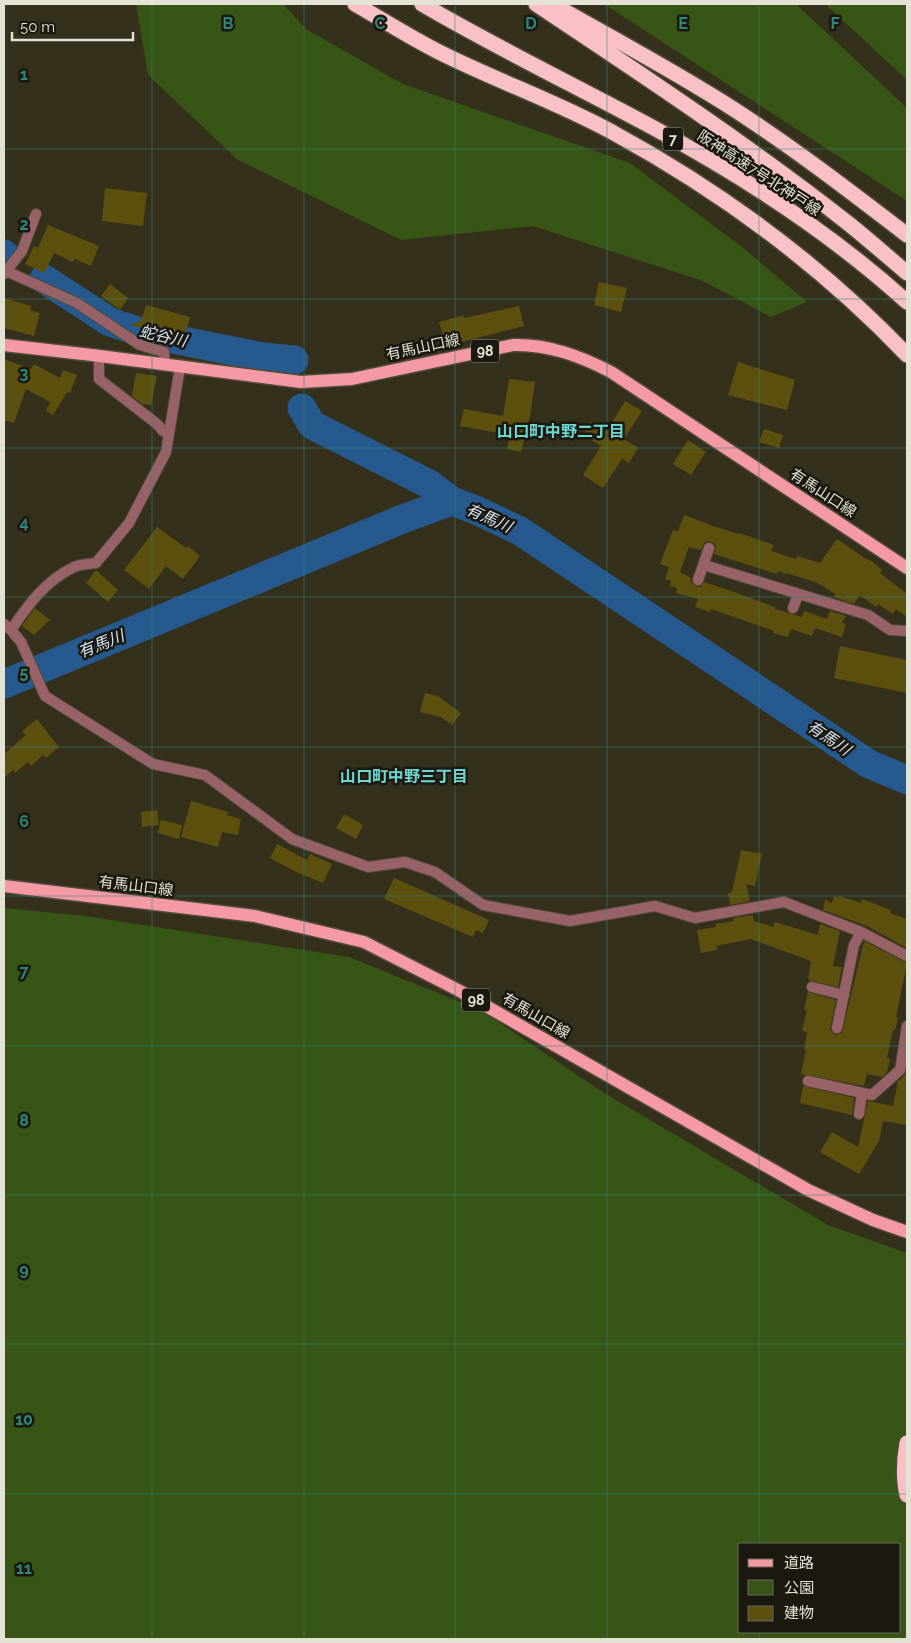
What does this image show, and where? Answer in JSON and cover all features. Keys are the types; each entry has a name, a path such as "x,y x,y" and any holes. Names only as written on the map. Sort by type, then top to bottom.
{"highway":[{"path":"355,4 438,52 611,132 705,187 741,211 807,261 876,322 907,354"},
{"name":"阪神高速7号北神戸線","path":"422,4 654,128 719,165 839,246 907,302"},
{"name":"阪神高速7号北神戸線","path":"536,4 700,115 779,172 849,224 907,273"},
{"path":"552,4 659,64 742,115 796,152 907,235"},
{"path":"907,1443 904,1484 907,1495"}],"main road":[{"name":"有馬山口線","path":"4,346 99,356 301,382 352,379 513,345 531,344 551,348 611,372 907,568"},
{"name":"有馬山口線","path":"4,886 254,916 364,942 458,990 808,1190 873,1220 907,1232"}],"street":[{"path":"36,214 22,251 12,266 5,272 77,303 140,345 164,352 165,365"},
{"path":"99,356 99,379 169,434"},
{"path":"180,367 166,452 129,523 96,563 75,566 48,583 8,627 22,642 44,696 153,764 205,775 292,839 368,867 405,862 434,872 483,905 570,921 655,906 695,918 784,902 861,932 907,956"},
{"path":"698,580 709,548"},
{"path":"704,565 868,616 890,630 907,631"},
{"path":"793,608 798,595"},
{"path":"837,1028 854,945 861,932"},
{"path":"812,987 844,995"},
{"path":"808,1080 872,1095 900,1070 907,1026"},
{"path":"859,1114 862,1093"}],"green space":[{"path":"136,4 283,4 306,29 403,84 630,163 746,250 807,302 771,317 703,281 533,226 401,240 238,160 148,75"},
{"path":"604,4 796,4 907,108 907,201"},
{"path":"825,4 907,4 907,80"},
{"path":"4,908 85,916 349,957 482,1011 601,1091 828,1225 907,1253 907,1639 4,1639"}],"building":[{"path":"105,188 147,193 143,226 102,221"},
{"path":"48,225 99,246 91,266 75,259 73,262 54,253 44,273 25,264 34,246 38,248"},
{"path":"599,282 627,288 621,312 594,305"},
{"path":"110,284 128,298 120,310 101,296"},
{"path":"4,298 31,306 30,310 40,313 34,336 4,328"},
{"path":"146,305 190,317 184,339 130,325 141,321"},
{"path":"519,306 524,326 446,346 439,322 464,315 464,318"},
{"path":"4,359 31,369 34,364 60,378 63,370 77,375 70,393 67,392 53,415 46,411 50,402 26,389 14,423 4,420"},
{"path":"738,362 795,380 787,410 728,395"},
{"path":"136,373 157,376 151,405 142,404 132,396"},
{"path":"509,379 535,382 530,416 521,452 507,449 510,435 460,426 464,409 503,416"},
{"path":"625,401 642,411 624,439 638,448 629,463 622,459 603,488 583,475 601,446 583,435 591,421 607,431"},
{"path":"764,429 783,435 779,448 759,442"},
{"path":"688,440 706,452 691,475 673,464"},
{"path":"684,515 709,525 774,545 771,551 796,559 797,556 820,563 837,539 869,559 882,570 880,573 907,594 907,617 896,609 893,614 878,604 876,607 860,595 854,604 834,597 835,594 818,583 778,571 777,574 714,554 716,546 708,541 704,543 701,550 689,547 680,572 691,578 691,582 695,586 700,587 704,582 775,607 775,609 802,617 804,611 827,619 830,611 846,616 842,623 846,624 842,637 815,628 812,636 791,629 788,637 711,609 710,612 695,607 698,599 676,593 677,588 670,586 671,581 665,579 669,567 660,564 673,530 678,531"},
{"path":"157,527 186,548 188,546 200,556 183,579 166,566 149,589 124,570"},
{"path":"96,570 118,590 108,602 86,583"},
{"path":"35,608 50,620 34,635 22,626"},
{"path":"840,646 907,660 907,693 834,678"},
{"path":"425,693 438,696 461,713 452,725 441,717 420,712"},
{"path":"37,719 59,747 46,758 43,755 31,766 28,762 15,773 13,770 4,778 4,754 26,735 22,731"},
{"path":"191,801 228,812 227,815 241,819 238,835 222,832 218,847 181,837"},
{"path":"157,810 159,825 142,827 141,812"},
{"path":"344,814 363,825 356,839 336,828"},
{"path":"161,820 182,825 179,839 158,833"},
{"path":"277,844 307,860 310,854 332,864 323,883 296,872 270,858"},
{"path":"741,850 762,854 755,886 746,884 750,901 730,905 728,893 732,892"},
{"path":"394,878 489,920 483,933 476,930 473,937 384,899"},
{"path":"834,896 861,903 862,899 891,910 890,913 907,919 907,948 867,926 823,910 825,900 832,903"},
{"path":"753,915 754,921 773,927 775,922 818,935 820,924 840,931 833,966 842,967 838,987 808,980 811,961 751,939 716,946 717,950 701,953 697,930 716,927 715,924 734,921 733,918"},
{"path":"864,941 907,963 896,1017 898,1018 895,1030 893,1030 887,1058 890,1059 887,1072 882,1077 867,1074 864,1086 801,1074 806,1050 804,1050 807,1032 802,1031 807,1010 804,1010 808,992 836,1000 830,1030 835,1035 842,1033"},
{"path":"907,1068 907,1125 883,1121 879,1141 859,1174 820,1152 832,1132 858,1147 868,1101 893,1106 898,1081 905,1075"},
{"path":"803,1086 854,1098 852,1115 800,1103"}],"waterway":[{"name":"蛇谷川","path":"44,279 110,322 143,333 263,357 294,360"},
{"name":"蛇谷川","path":"302,408 312,425 429,484 452,501"},
{"name":"有馬川","path":"4,684 400,520 452,501 520,531 869,764 907,780"}],"district":[{"name":"山口町中野二丁目","path":"561,431"},
{"name":"山口町中野三丁目","path":"404,776"}]}
